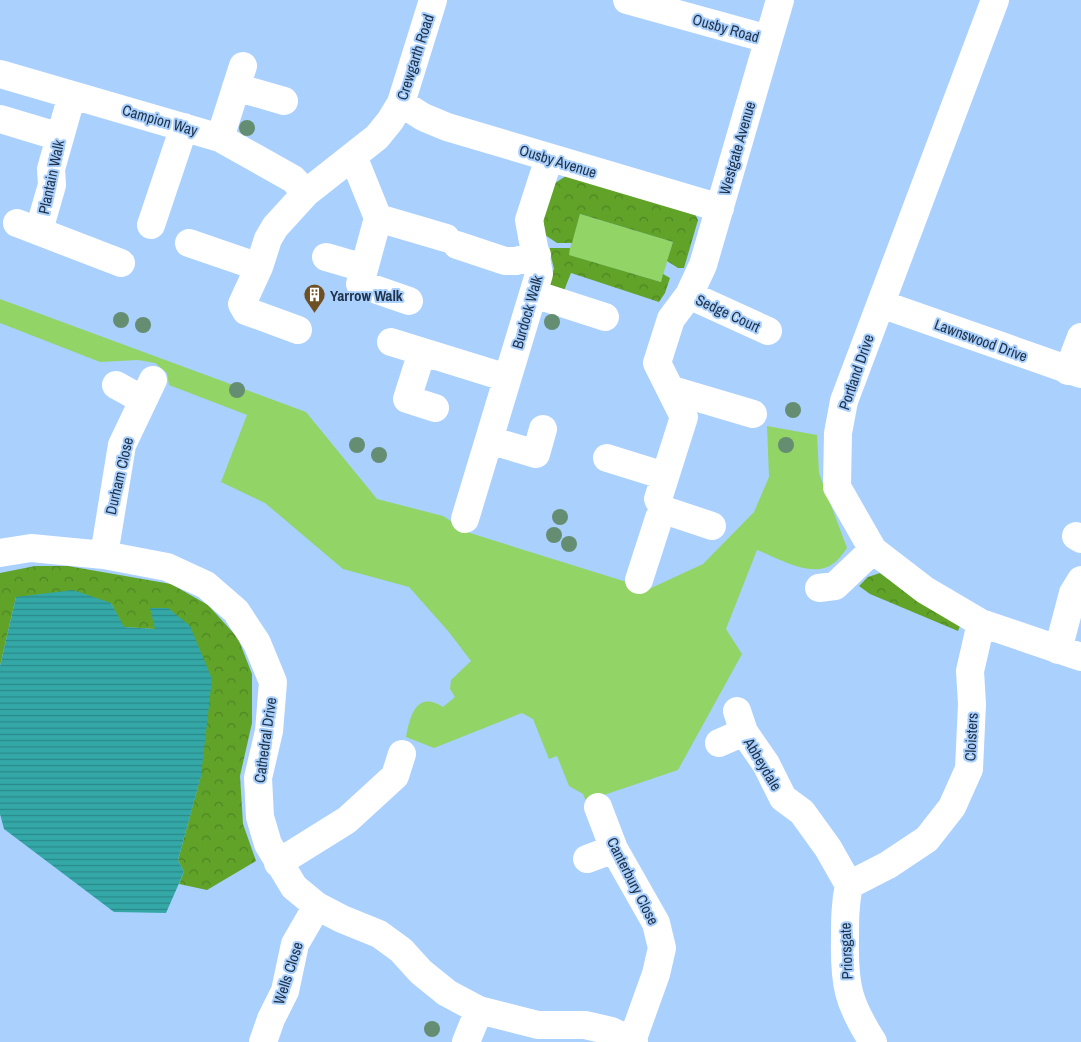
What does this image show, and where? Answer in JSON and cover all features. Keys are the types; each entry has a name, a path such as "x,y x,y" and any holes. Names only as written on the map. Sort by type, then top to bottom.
{"street":[{"name":"Ousby Road","path":"627,0 768,39"},
{"name":"Westgate Avenue","path":"664,510 658,499 684,416 672,390 656,363 671,318 689,295 703,264 780,0"},
{"name":"Portland Drive","path":"995,0 844,400 838,433 838,487 873,550 925,590 981,623 1069,653"},
{"name":"Crewgarth Road","path":"298,330 246,311 242,304 259,267 268,239 275,227 306,193 377,137 390,121 400,103 425,2"},
{"name":"Campion Way","path":"0,74 220,138 293,179 306,193"},
{"path":"220,138 240,76 284,101"},
{"name":"Plantain Walk","path":"72,95 50,169 52,185 28,227 121,262"},
{"name":"Ousby Avenue","path":"400,103 423,117 447,127 720,208"},
{"path":"0,119 60,137"},
{"path":"151,225 184,127"},
{"path":"351,158 363,180 378,218 362,276"},
{"name":"Burdock Walk","path":"465,519 540,274 529,220 549,158"},
{"path":"378,218 451,241 505,261 516,261 537,255"},
{"path":"189,243 259,267"},
{"path":"326,257 409,302"},
{"path":"534,294 605,317"},
{"name":"Sedge Court","path":"689,295 768,331"},
{"name":"Lawnswood Drive","path":"881,304 1074,373"},
{"path":"1074,373 1081,338"},
{"path":"391,342 507,378"},
{"path":"422,352 407,399 435,408"},
{"name":"Durham Close","path":"104,554 122,445 148,390 116,385"},
{"path":"672,390 753,414"},
{"path":"489,440 536,454 543,429"},
{"path":"607,458 665,476"},
{"path":"639,580 659,518 664,510 712,526"},
{"name":"Cathedral Drive","path":"0,552 31,548 104,554 167,567 206,585 236,611 258,643 273,682 269,731 258,778 260,818 268,844 294,887 318,906 342,919 379,934 401,950 421,972 447,993 479,1010 538,1025 585,1025 612,1031 633,1041"},
{"path":"829,590 873,550"},
{"path":"1069,653 1073,593 1081,580"},
{"name":"Cloisters","path":"849,885 888,865 927,839 952,808 969,769 972,712 970,671 981,623"},
{"name":"Abbeydale","path":"734,729 766,764 782,798 802,812 828,848 849,885"},
{"path":"278,863 347,820 395,776 402,754"},
{"name":"Canterbury Close","path":"598,807 614,849 656,923 662,948 656,974 633,1041"},
{"path":"587,859 614,849"},
{"name":"Priorsgate","path":"849,885 845,904 844,970 850,1000 873,1042"},
{"name":"Wells Close","path":"263,1042 271,1019 285,991 295,944 318,906"},
{"path":"466,1042 479,1010"}],"green space":[{"path":"566,176 694,212 698,220 684,268 678,268 667,261 673,242 580,214 572,243 557,243 545,235 543,217 555,183"},
{"path":"580,214 673,242 661,282 568,255"},
{"path":"549,248 570,248 569,255 661,282 663,274 670,278 665,293 659,302 571,273 563,293 550,286 550,277 554,269"},
{"path":"0,299 306,412 377,499 443,516 470,533 649,589 703,564 754,512 769,477 767,426 817,435 819,473 847,548 834,563 826,568 816,569 796,566 757,550 726,629 742,654 678,770 586,801 583,794 569,786 557,756 549,759 533,719 522,713 434,748 406,737 416,707 427,701 443,707 455,697 450,689 451,680 471,661 448,631 409,587 343,569 265,503 221,482 247,415 169,385 167,373 155,363 138,360 100,362 0,323"},
{"path":"35,566 68,566 171,584 208,605 238,638 252,674 252,723 240,776 243,824 256,861 207,890 179,884 184,872 178,860 201,775 155,629 123,627 111,603 16,597 0,666 0,573"},
{"path":"880,573 960,626 958,631 870,594 859,586 868,577"}],"shaded area":[{"path":"73,590 111,603 124,627 155,629 150,608 168,608 190,626 212,679 201,776 178,860 184,872 166,913 114,912 4,829 0,814 0,666 16,597"}],"place":[{"name":"Yarrow Walk","path":"314,314"}]}
